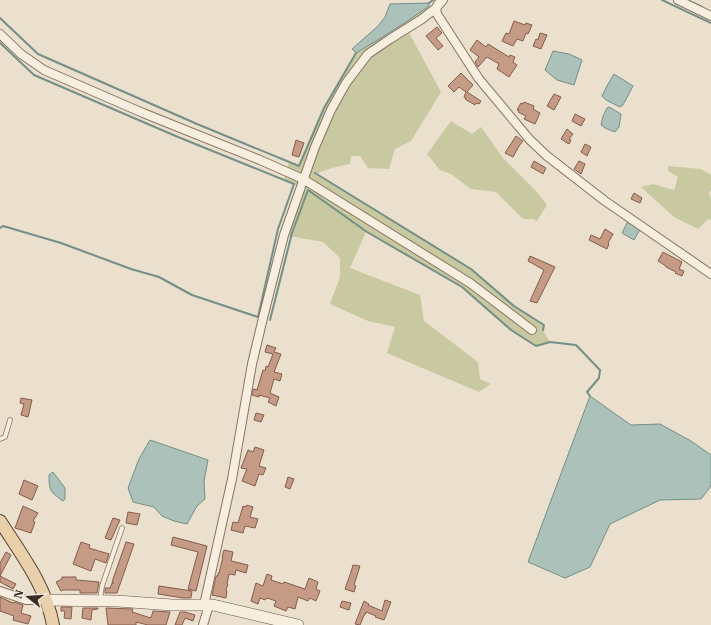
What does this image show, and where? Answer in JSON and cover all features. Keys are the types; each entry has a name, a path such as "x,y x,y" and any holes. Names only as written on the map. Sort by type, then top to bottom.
{"main road":[{"path":"0,521 37,579 50,611 53,625"}],"street":[{"path":"440,0 436,8 437,14 479,79 530,140 547,156 605,201 677,249 711,274"},
{"path":"203,625 232,479 252,364 284,235 315,147 331,110 346,84 368,54 422,19 436,8 443,0"},
{"path":"678,0 711,16"},
{"path":"0,34 21,54 44,70 143,113 303,179 470,283 532,330"},
{"path":"0,591 26,600 100,600 172,605 213,605 298,625"}],"lane":[{"path":"0,439 5,437 10,420"},
{"path":"100,600 102,586 122,528"}],"green space":[{"path":"429,6 436,8 407,29 441,92 411,141 395,149 389,169 368,168 360,156 351,156 350,164 315,174 471,269 514,306 544,325 543,330 550,342 536,346 511,330 462,287 366,232 350,268 420,295 424,321 478,362 480,379 491,384 479,392 387,353 395,327 368,321 330,304 340,277 340,258 323,242 284,235 300,187 284,180 289,162 299,166 324,108 356,53"},
{"path":"451,121 472,134 481,127 503,158 538,193 547,205 537,221 533,219 523,219 496,192 471,189 451,174 440,170 427,154"},
{"path":"668,166 701,169 711,175 711,190 709,193 711,198 711,220 708,219 698,229 674,217 641,187 653,184 674,190 678,177 668,171"}],"shaded area":[{"path":"429,3 429,6 356,53 352,49 378,26 385,17 390,4"},
{"path":"553,51 569,54 582,60 574,85 557,80 545,70"},
{"path":"614,74 633,86 623,105 620,107 606,100 602,96"},
{"path":"609,107 621,114 619,127 615,132 601,125 603,116"},
{"path":"628,221 641,228 634,240 622,233"},
{"path":"590,396 631,425 660,424 691,441 711,455 711,486 701,499 660,500 610,524 590,567 565,578 528,562"},
{"path":"150,440 208,460 204,481 205,499 197,506 187,524 162,516 154,507 133,502 128,488 139,459"},
{"path":"53,472 65,488 65,499 63,501 51,490 49,475"}],"building":[{"path":"514,21 525,25 526,23 532,25 528,34 526,33 523,41 517,39 513,46 502,41 506,33 509,34"},
{"path":"437,27 442,33 436,38 443,46 438,50 426,36"},
{"path":"540,33 547,35 541,49 533,46 536,39 538,40"},
{"path":"477,40 486,47 488,44 509,57 510,55 515,57 513,62 517,65 509,77 497,69 499,64 487,57 478,67 475,62 479,57 470,50"},
{"path":"461,73 473,85 467,92 481,101 479,104 476,103 475,105 465,99 466,98 464,97 466,92 459,87 454,92 448,86"},
{"path":"554,94 561,97 554,110 547,106"},
{"path":"524,102 534,106 533,109 540,113 535,124 524,119 526,116 517,110 521,103 523,104"},
{"path":"575,114 585,119 581,126 572,121"},
{"path":"567,129 573,134 569,139 571,140 569,144 561,139"},
{"path":"516,136 523,141 513,157 505,153"},
{"path":"296,140 304,143 299,157 292,155"},
{"path":"585,144 591,147 587,156 581,152"},
{"path":"534,161 546,168 543,174 531,167"},
{"path":"579,161 585,164 581,174 574,169"},
{"path":"634,193 642,198 640,203 631,199"},
{"path":"605,229 613,234 608,243 607,249 589,240 591,235 600,239"},
{"path":"663,252 682,262 679,269 684,271 682,276 658,261"},
{"path":"530,256 555,267 537,303 530,301 544,270 528,261"},
{"path":"267,345 276,348 274,352 281,354 274,372 282,374 280,381 274,379 270,393 279,397 276,406 268,402 270,398 252,395 253,389 257,390 263,370 265,371 266,366 268,367 273,354 265,352"},
{"path":"21,398 32,400 28,417 21,415 24,404 20,403"},
{"path":"256,413 264,415 261,422 254,420"},
{"path":"255,447 264,450 259,466 266,468 263,475 259,474 255,486 242,481 247,469 241,468 248,450 253,452"},
{"path":"288,477 294,479 290,489 285,487"},
{"path":"24,480 38,486 32,500 19,494"},
{"path":"247,505 253,507 250,517 258,519 255,528 245,526 243,533 231,530 233,522 238,523 243,506 246,507"},
{"path":"23,506 38,513 33,521 35,522 31,533 15,528"},
{"path":"128,512 140,514 137,525 126,523"},
{"path":"113,518 120,520 111,540 105,538"},
{"path":"173,537 207,546 196,591 188,589 198,552 171,545"},
{"path":"81,542 90,545 89,548 109,554 106,563 95,559 91,571 73,564"},
{"path":"126,542 134,544 117,593 105,593 105,588 110,588 112,583 114,583 112,582"},
{"path":"224,550 233,552 231,561 248,565 246,573 236,570 235,575 229,574 226,598 212,595"},
{"path":"6,552 11,555 0,576 0,563"},
{"path":"353,565 360,566 354,585 356,586 354,592 345,589"},
{"path":"267,574 272,576 271,580 283,584 284,582 305,589 309,578 318,582 316,589 320,591 316,601 310,598 308,601 298,597 295,609 288,607 286,611 274,606 276,601 267,598 265,600 260,598 258,604 251,601 256,583 263,586"},
{"path":"0,576 16,584 13,589 0,582"},
{"path":"62,577 76,577 76,580 99,582 97,593 80,593 80,590 61,591 56,582 62,579"},
{"path":"159,586 192,591 191,598 158,594"},
{"path":"0,597 13,603 23,605 21,613 31,616 28,624 13,620 14,616 0,611"},
{"path":"385,600 391,602 384,620 366,612 360,625 355,624 364,601 369,604 368,605 382,611"},
{"path":"342,601 351,603 349,610 340,607"},
{"path":"61,607 72,607 71,619 64,618 65,611 61,611"},
{"path":"83,608 98,609 92,610 91,620 82,618"},
{"path":"106,608 133,609 132,612 151,618 153,611 170,612 166,625 148,625 136,622 136,625 108,625"},
{"path":"180,612 195,615 193,621 185,618 182,625 175,625"}],"waterway":[{"path":"429,3 433,0"},
{"path":"662,0 711,23"},
{"path":"687,0 702,7"},
{"path":"0,18 38,54 197,124 299,166 324,108 356,53"},
{"path":"0,43 34,75 178,137 294,184 278,229 258,317 192,295 159,277 131,269 61,243 3,226 0,228"},
{"path":"315,173 471,269 514,306 544,325 543,330"},
{"path":"270,320 292,233 308,190 367,232 462,287 511,330 536,346 550,342 576,345 600,370 599,378 587,392 590,396"}]}
